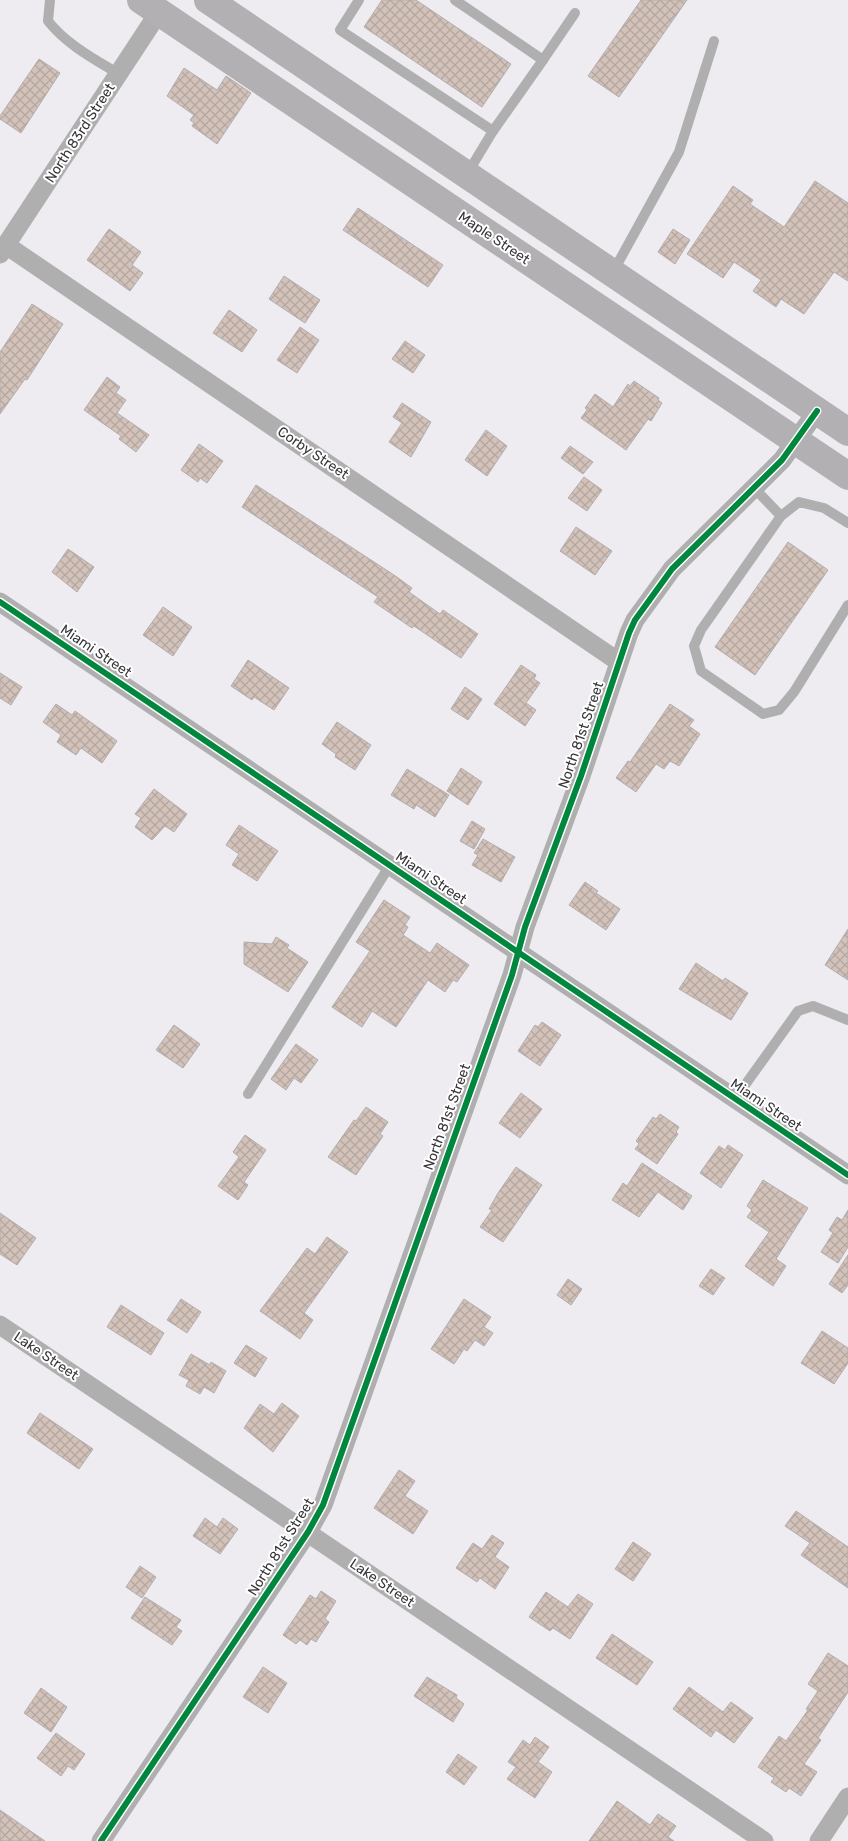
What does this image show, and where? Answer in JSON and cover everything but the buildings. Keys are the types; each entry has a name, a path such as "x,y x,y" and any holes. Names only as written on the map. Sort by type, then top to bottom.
{"main road":[{"path":"208,0 848,432"},
{"name":"Maple Street","path":"150,6 848,476"}],"street":[{"name":"North 83rd Street","path":"3,250 118,74 150,6"},
{"name":"Corby Street","path":"3,250 619,662"},
{"name":"North 81st Street","path":"101,1841 308,1532 327,1496 512,975 518,951 581,776 619,662 636,620 660,584 691,550 755,489 797,442 817,411"},
{"name":"Miami Street","path":"0,602 848,1175"},
{"name":"Lake Street","path":"0,1325 764,1841"},
{"path":"819,1841 848,1797"}],"lane":[{"path":"50,0 48,21 56,30 118,74"},
{"path":"359,0 340,30 493,131"},
{"path":"455,0 543,60"},
{"path":"466,174 493,131 575,13"},
{"path":"613,273 679,152 714,41"},
{"path":"755,489 781,516"},
{"path":"848,523 824,508 799,502 781,516 700,630 694,646 701,672 763,714 779,710 794,692 848,605"},
{"path":"248,1094 390,865"},
{"path":"735,1099 798,1011 813,1006 848,1020"}],"cycle path":[{"path":"101,1841 308,1532 323,1505 512,975 525,927 581,776 635,620 672,569 782,460 817,411"},
{"path":"0,602 848,1175"}]}
